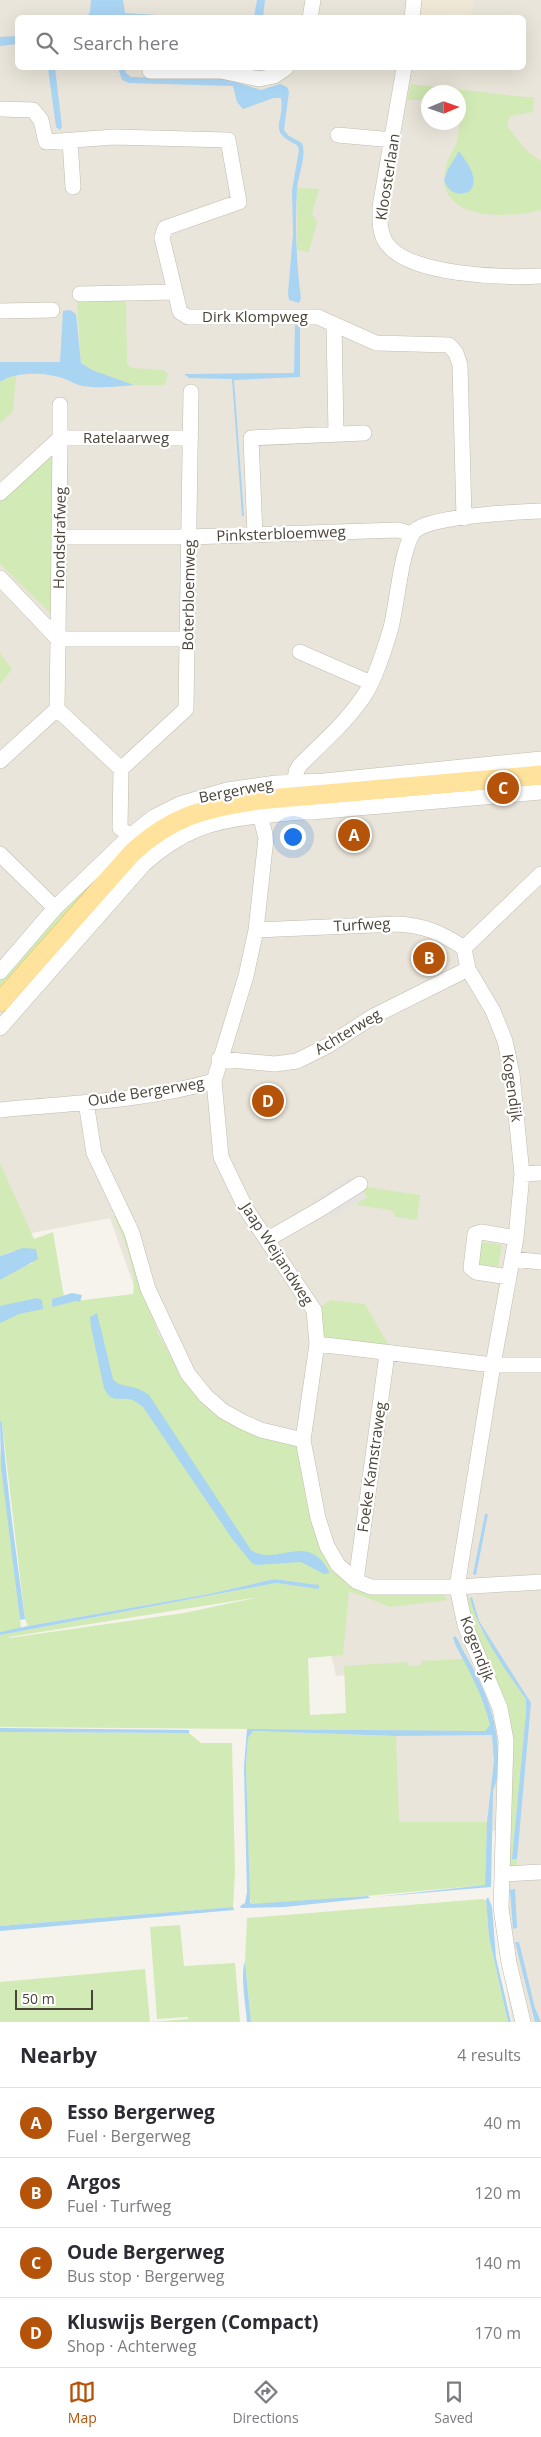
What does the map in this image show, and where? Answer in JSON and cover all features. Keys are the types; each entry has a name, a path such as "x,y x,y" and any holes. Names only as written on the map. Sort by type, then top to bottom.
{"main road":[{"name":"Bergerweg","path":"0,1002 121,864 148,838 171,824 203,810 259,808 298,792 385,788 541,775"}],"street":[{"path":"310,15 313,0"},
{"path":"412,15 414,0"},
{"path":"150,71 221,71 259,78 274,76 283,70"},
{"name":"Kloosterlaan","path":"404,70 380,207 380,229 385,242 394,252 427,267 451,272 507,277 541,276"},
{"name":"Dirk Klompweg","path":"0,110 33,110 40,120 46,142 114,137 228,140 239,202 166,228 162,238 180,312 188,317 318,317 376,343 387,345 440,343 449,345 456,354 460,365 464,518"},
{"path":"338,135 393,140"},
{"path":"70,141 74,188"},
{"path":"80,294 174,292"},
{"path":"0,311 52,310"},
{"path":"334,324 336,434"},
{"name":"Boterbloemweg","path":"121,769 186,709 191,392"},
{"name":"Hondsdrafweg","path":"57,710 60,405"},
{"path":"255,535 251,438 364,433"},
{"path":"0,493 60,438"},
{"name":"Ratelaarweg","path":"60,438 191,438"},
{"path":"324,811 298,792 296,772 300,765 353,710 371,683 391,630 406,548 412,534 426,525 464,518 541,511"},
{"name":"Pinksterbloemweg","path":"60,537 190,537 398,530 412,534"},
{"path":"0,578 58,639 188,638"},
{"path":"300,652 371,683"},
{"path":"0,761 57,710 121,769 120,828 130,836"},
{"name":"Bergerweg","path":"0,972 55,908 130,836 154,817 188,801 228,790 276,783 298,792 324,781 541,759"},
{"path":"375,807 385,788"},
{"name":"Bergerweg","path":"0,1028 128,881 158,852 193,830 232,819 259,808 279,813 324,811 541,792"},
{"name":"Oude Bergerweg","path":"0,1110 86,1102 188,1089 214,1081 219,1059 246,976 256,930 266,838 259,808"},
{"path":"0,854 55,908"},
{"path":"464,948 539,879"},
{"name":"Turfweg","path":"256,930 396,924 417,925 442,934 464,948"},
{"name":"Kogendijk","path":"464,948 468,968 493,1011 505,1040 512,1074 522,1174 513,1259 493,1364 457,1587 466,1624 500,1708 506,1740 502,1908 504,1936 523,2022"},
{"name":"Achterweg","path":"219,1059 275,1064 297,1061 329,1045 372,1017 403,1000 436,986 468,968"},
{"name":"Jaap Weijandweg","path":"214,1081 221,1157 242,1202 314,1310 317,1344 303,1440 318,1518 327,1546 338,1565 356,1581"},
{"path":"86,1102 94,1153 132,1233 148,1289 188,1374 206,1396 223,1411 261,1430 303,1440"},
{"path":"522,1174 541,1173"},
{"path":"268,1239 360,1184"},
{"path":"509,1276 476,1272 471,1268 475,1234 481,1232 516,1238"},
{"path":"513,1259 541,1262"},
{"path":"317,1344 387,1354 493,1364 541,1365"},
{"name":"Foeke Kamstraweg","path":"356,1581 387,1354"},
{"path":"356,1581 371,1587 457,1587 541,1582"},
{"path":"502,1874 541,1872"}],"shaded area":[{"path":"0,0 541,0 541,2022 512,2022 494,1914 495,1831 392,1835 386,1671 336,1676 286,1460 207,1427 134,1286 110,1218 0,1239"},
{"path":"421,0 474,0 471,15 419,15"},
{"path":"349,1177 352,1182 315,1206 312,1202"},
{"path":"362,1190 367,1197 332,1218 329,1212"}],"green space":[{"path":"411,84 421,85 421,100 407,100"},
{"path":"466,90 534,98 533,112 510,116 507,126 527,151 541,161 541,210 514,214 483,214 457,204 448,194 444,180 453,193 459,152 444,176 447,162 457,142 459,130 466,130"},
{"path":"297,188 319,189 312,214 317,222 309,252 297,250"},
{"path":"126,299 127,364 132,368 164,370 168,374 165,385 134,385 92,370 81,363 77,302"},
{"path":"16,375 13,411 0,423 0,382"},
{"path":"56,448 55,618 0,564 0,499"},
{"path":"0,653 12,669 0,684"},
{"path":"115,858 12,978 0,991 0,977"},
{"path":"0,1163 34,1239 53,1232 64,1297 52,1299 52,1306 133,1294 134,1284 131,1264 114,1216 120,1213 158,1333 182,1376 199,1395 296,1441 316,1527 353,1586 441,1592 448,1600 390,1607 349,1591 343,1655 308,1658 310,1715 346,1713 344,1666 407,1662 408,1666 421,1665 421,1661 463,1659 485,1704 490,1722 489,1729 485,1731 0,1727 0,1635 276,1583 319,1588 319,1585 274,1579 209,1594 28,1626 25,1619 2,1423 0,1421 0,1280 33,1263 12,1251 0,1256","holes":["259,1597 184,1613 9,1638"]},
{"path":"367,1187 420,1195 417,1220 396,1217 391,1210 356,1205 367,1197 363,1190"},
{"path":"482,1242 502,1245 498,1267 478,1264"},
{"path":"331,1300 365,1304 389,1346 322,1341 317,1309"},
{"path":"0,1449 21,1628 0,1632"},
{"path":"464,1594 470,1598 480,1628 526,1699 512,1858 517,1859 518,1869 510,1868 507,1864 511,1765"},
{"path":"253,1731 396,1736 399,1822 487,1822 485,1885 333,1899 252,1904 249,1896 246,1766 248,1738"},
{"path":"0,1732 189,1733 201,1743 232,1743 235,1872 233,1907 0,1926"},
{"path":"486,1900 489,1937 508,2022 251,2022 245,1962 247,1918"},
{"path":"180,1925 184,1966 235,1963 240,2022 150,2022 188,2019 188,2017 157,2019 150,1927"},
{"path":"145,1969 150,2022 0,2022 0,1982"}],"water":[{"path":"91,0 123,0 125,13 158,15 88,15"},
{"path":"257,0 265,0 263,15 254,15"},
{"path":"15,36 15,44 0,46 0,37"},
{"path":"48,70 55,70 62,127 60,130 56,127"},
{"path":"119,70 125,70 131,77 226,79 261,90 280,84 287,87 289,92 284,130 289,136 302,143 303,148 303,160 296,203 297,257 301,298 299,303 289,300 288,293 293,234 292,190 299,150 297,145 282,135 279,130 282,107 281,98 274,98 243,109 237,102 233,86 129,83 122,80"},
{"path":"459,151 469,166 474,181 470,191 465,193 454,192 448,188 444,180"},
{"path":"70,310 76,314 81,363 92,370 134,385 89,387 58,377 41,374 23,374 0,382 0,362 60,362 63,311"},
{"path":"295,325 300,325 300,377 234,380 244,516 242,516 232,379 189,378 184,374 294,373"},
{"path":"23,1248 36,1249 38,1259 0,1280 0,1256"},
{"path":"72,1293 82,1295 80,1302 76,1301 52,1307 52,1299"},
{"path":"37,1298 42,1300 43,1309 19,1314 0,1323 0,1306"},
{"path":"97,1313 113,1379 119,1384 138,1389 149,1395 251,1550 271,1555 302,1551 312,1553 321,1560 330,1573 324,1574 301,1562 256,1565 252,1563 233,1540 143,1407 130,1399 111,1397 104,1388 90,1317"},
{"path":"0,1421 2,1423 9,1497 25,1619 20,1620 1,1466"},
{"path":"485,1514 488,1514 476,1575 473,1574"},
{"path":"274,1579 319,1585 319,1589 276,1583 0,1635 0,1632 28,1626 209,1594"},
{"path":"472,1597 479,1621 531,1703 517,1859 512,1859 526,1699 486,1638 474,1611 470,1598"},
{"path":"455,1636 484,1691 496,1731 498,1768 497,1780 493,1790 491,1887 375,1897 485,1885 487,1822 494,1761 492,1735 396,1736 253,1731 248,1738 246,1766 250,1902 252,1904 368,1896 370,1898 284,1907 241,1908 240,1906 245,1903 247,1892 244,1767 247,1729 485,1731 490,1725 484,1703 455,1644 453,1638"},
{"path":"0,1728 189,1730 189,1733 0,1732"},
{"path":"515,1889 517,1928 513,1929 510,1890"},
{"path":"488,1897 492,1907 496,1958 511,2022 508,2022 489,1937 486,1900"},
{"path":"233,1907 234,1910 0,1931 0,1926"},
{"path":"515,1942 519,1942 535,2008 541,2022 535,2022"},
{"path":"245,1962 251,2022 247,2022 243,1974"}],"place":[{"name":"Oude Bergerweg","path":"503,788"},
{"name":"Esso Bergerweg","path":"354,835"},
{"name":"Argos","path":"429,958"},
{"name":"Kluswijs Bergen (Compact)","path":"268,1101"}]}
